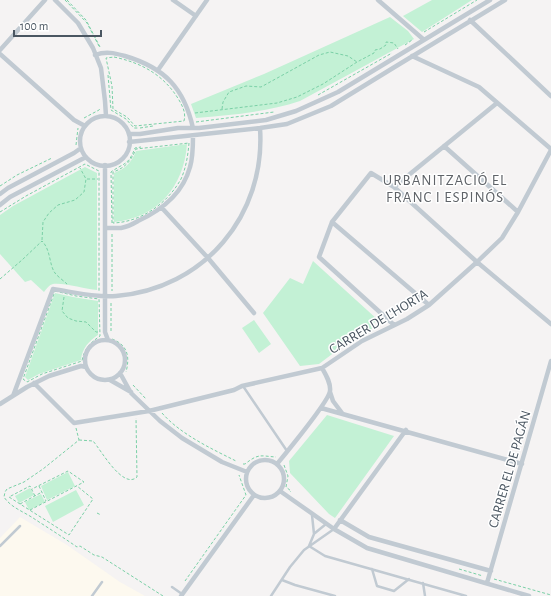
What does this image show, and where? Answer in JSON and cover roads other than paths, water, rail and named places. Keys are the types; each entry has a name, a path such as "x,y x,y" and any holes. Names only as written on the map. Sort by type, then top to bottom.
{"street":[{"path":"0,50 45,0"},
{"path":"55,0 78,23 101,68 106,116"},
{"path":"173,0 196,16"},
{"path":"158,70 207,0"},
{"path":"378,0 423,39"},
{"path":"129,134 270,119 296,111 338,92 423,39 490,0"},
{"path":"129,142 141,142 179,136 193,136 287,124 331,106 505,0"},
{"path":"470,20 551,96"},
{"path":"95,55 103,52 110,52 136,59 158,70 166,76 177,89 191,114 193,128"},
{"path":"0,54 74,120 85,126"},
{"path":"412,56 479,88 551,149"},
{"path":"394,187 497,103"},
{"path":"106,116 113,117 120,121 129,134 128,148 122,158 111,165 94,163 86,157 81,148 80,136 85,126 90,120 106,116"},
{"path":"13,396 53,289 106,297 139,292 162,286 183,275 208,258 234,230 249,202 259,169 261,145 260,128"},
{"path":"106,228 128,226 162,208 178,191 186,178 190,166 193,136"},
{"path":"444,146 518,212"},
{"path":"0,194 8,188 81,148"},
{"name":"CARRER DE L'HORTA","path":"34,383 74,423 149,411 159,407 234,390 242,386 322,368 362,341 407,319 429,305 477,262 502,238 518,212 551,149"},
{"path":"0,205 10,197 86,157"},
{"path":"102,341 106,297 108,179 105,165"},
{"path":"394,325 319,257 332,222 371,173 394,187 477,262 551,324"},
{"path":"162,208 208,258 254,313"},
{"path":"332,222 429,305"},
{"path":"103,332 108,340"},
{"path":"122,374 110,380 98,379 92,375 86,367 85,362 86,353 89,348 93,344 102,341 108,340 116,343 124,352 125,364 122,374 131,393"},
{"name":"CARRER EL DE PAGÁN","path":"487,583 551,361"},
{"path":"0,404 34,383 49,376 81,366 85,362"},
{"path":"81,366 86,367"},
{"path":"322,368 330,384 330,392 334,402 342,413"},
{"path":"110,380 131,393 149,411 182,438 222,462 247,472"},
{"path":"277,464 288,452 321,408 330,392"},
{"path":"321,408 406,430 522,464"},
{"path":"334,529 406,430"},
{"path":"261,460 272,461 277,464 284,473 284,479 280,491 266,499 254,495 247,488 247,472 255,462 261,460"},
{"path":"280,491 334,529 367,548 528,596"},
{"path":"182,595 254,495"},
{"path":"340,520 369,537 491,571"}],"lane":[{"path":"242,386 288,452"},
{"path":"309,546 314,534 312,514"},
{"path":"314,534 327,524"},
{"path":"0,546 20,526"},
{"path":"271,596 290,567 304,550 334,529"},
{"path":"309,546 325,556 372,568 466,596"},
{"path":"372,568 377,586 394,591 409,579"},
{"path":"282,580 335,596"},
{"path":"92,596 102,582"},
{"path":"422,583 425,596"},
{"path":"172,587 182,595"},
{"path":"449,596 454,592"}],"district":[{"name":"URBANITZACIÓ EL FRANC I ESPINÓS","path":"445,188"}]}
